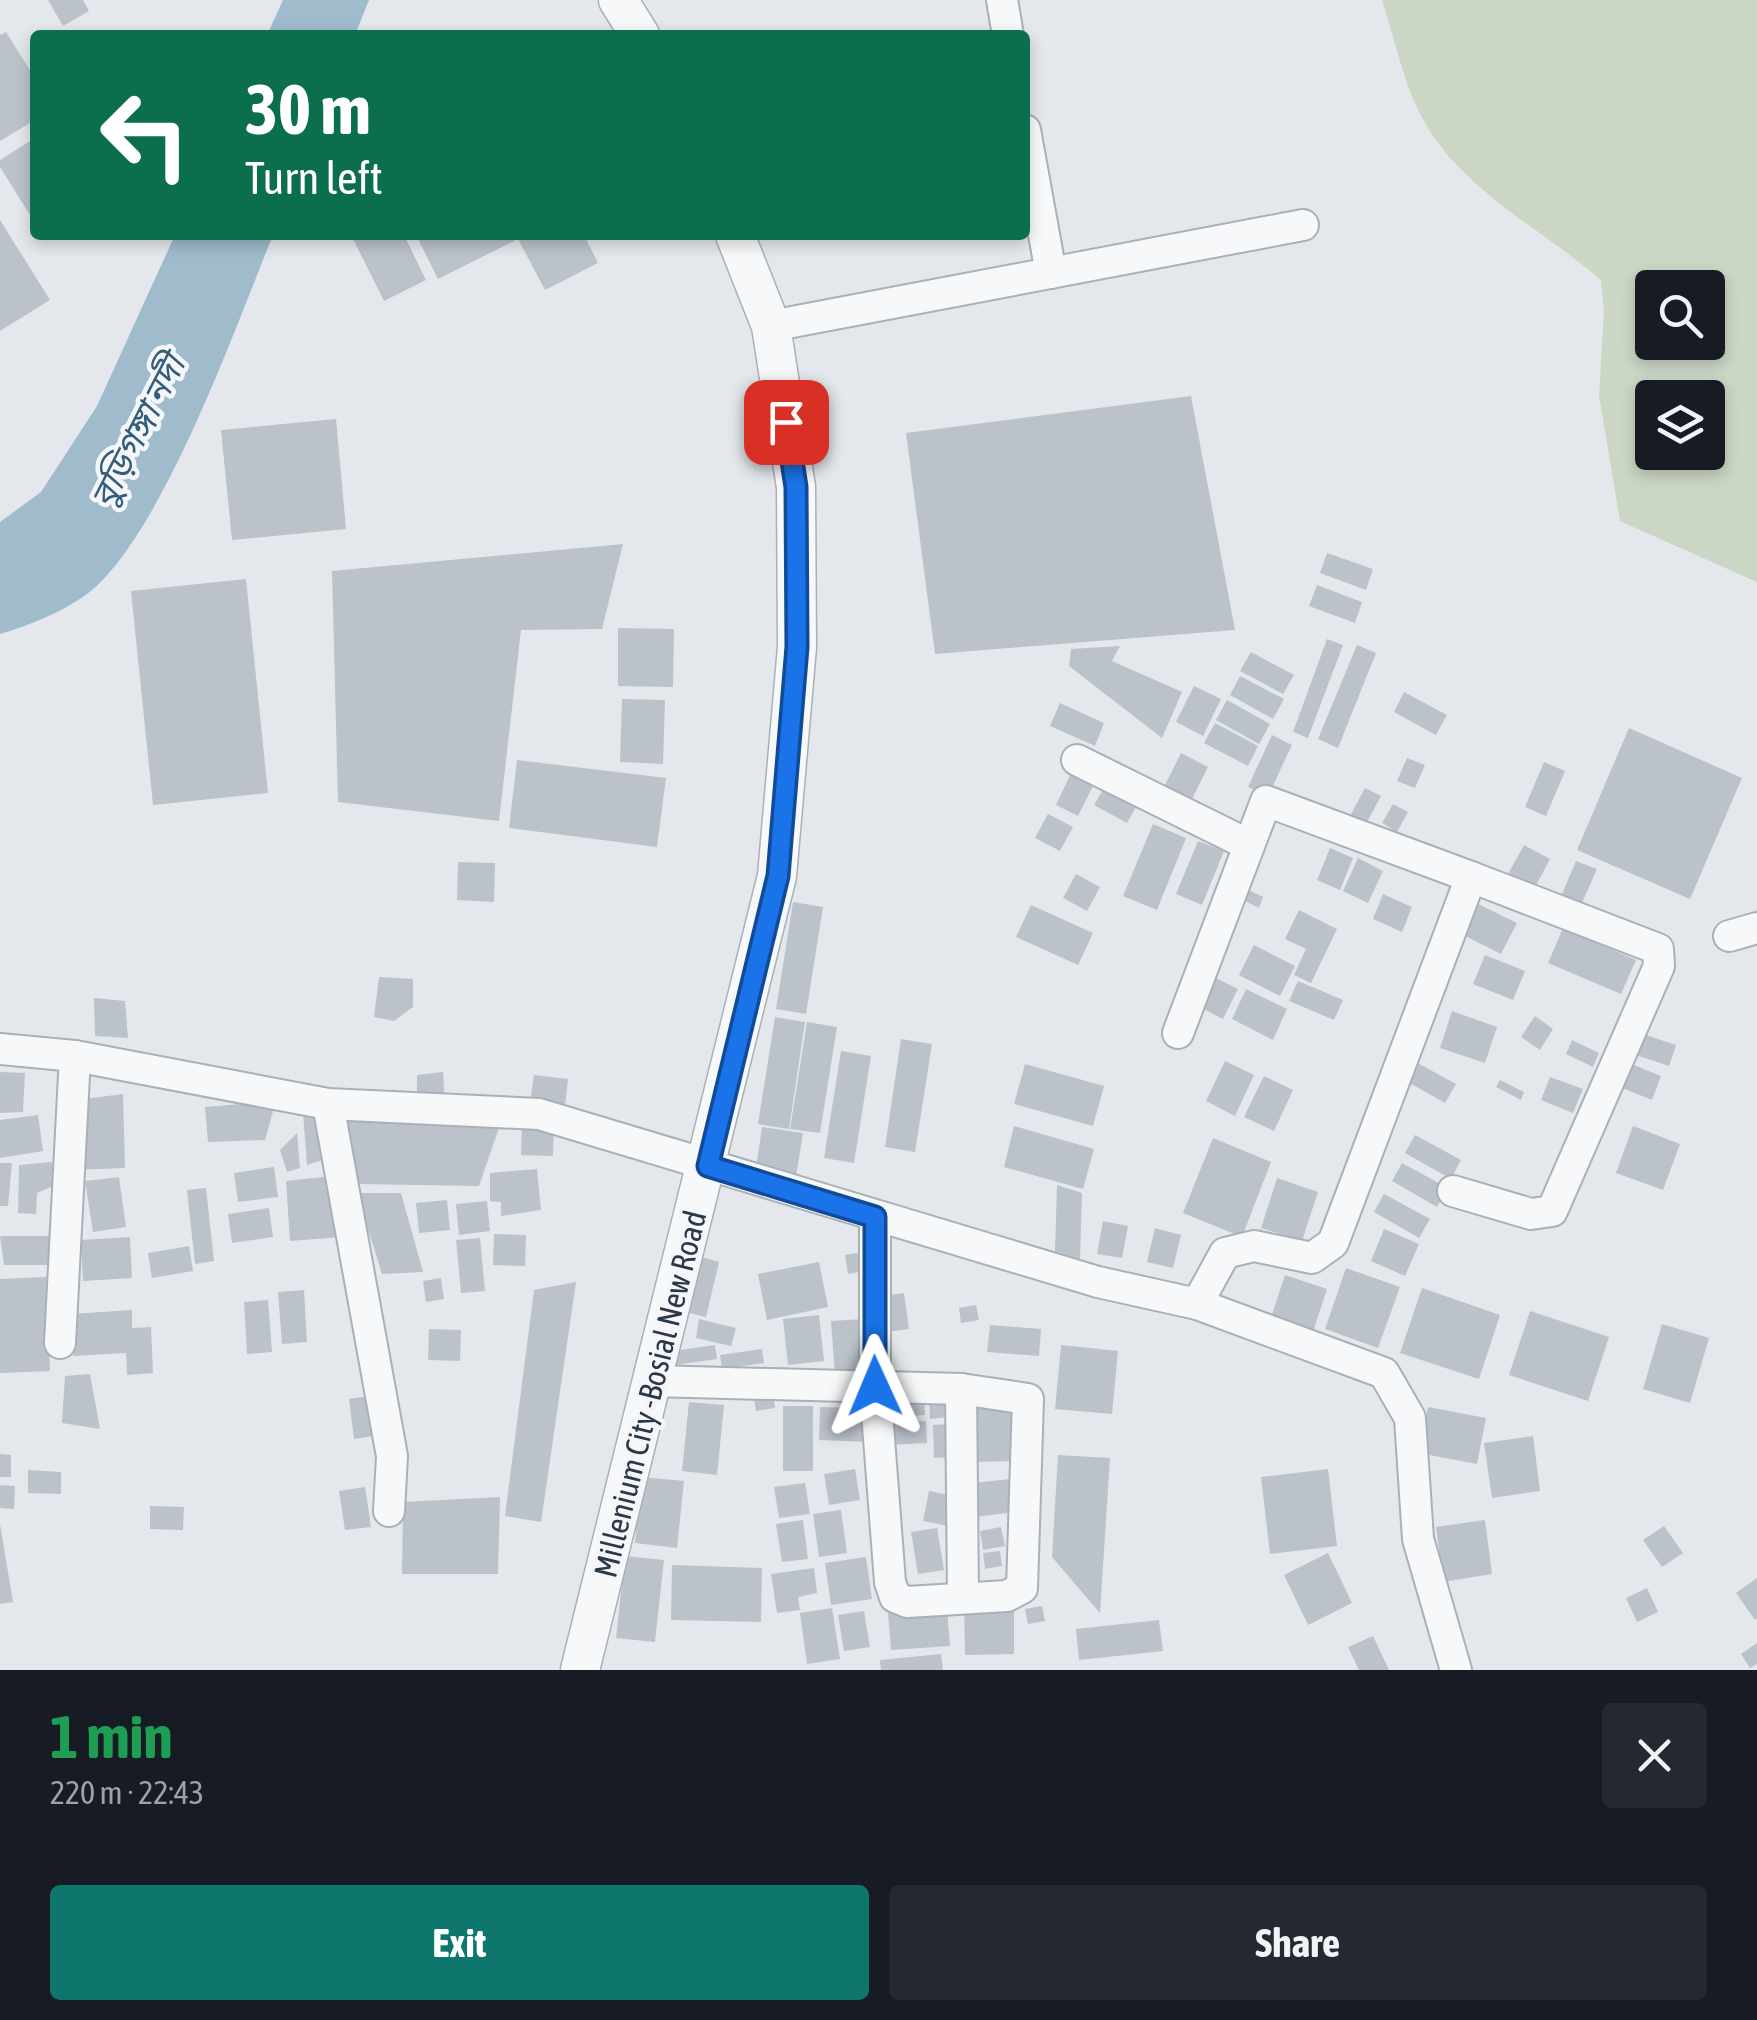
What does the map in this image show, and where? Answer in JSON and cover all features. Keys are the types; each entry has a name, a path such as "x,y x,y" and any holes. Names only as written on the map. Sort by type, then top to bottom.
{"street":[{"path":"618,0 637,30"},
{"path":"1002,0 1007,30"},
{"path":"1030,158 1051,273"},
{"path":"771,326 1304,226"},
{"name":"Millenium City -Bosial New Road","path":"580,1670 778,876 797,647 796,487 771,326 737,240"},
{"path":"1077,760 1250,845"},
{"path":"1178,1033 1266,801 1658,949 1659,966 1552,1211 1531,1214 1453,1192"},
{"path":"1198,1304 1225,1253 1254,1246 1312,1258 1332,1243 1472,876"},
{"path":"0,1049 75,1056 328,1104 539,1114 1098,1282 1198,1304 1384,1374 1410,1418 1418,1539 1456,1670"},
{"path":"60,1343 75,1056"},
{"path":"328,1104 392,1456 388,1511"},
{"path":"652,1381 875,1386 961,1390 1017,1394 1028,1399 1022,1588 1007,1596 907,1602 895,1596 890,1582 875,1386 875,1217"},
{"path":"961,1390 963,1598"}],"green space":[{"path":"1382,0 1757,0 1757,582 1620,521 1599,396 1604,312 1601,280 1461,169 1425,123 1400,63"}],"water":[{"path":"283,0 369,0 357,30 269,30"},
{"name":"বুড়িগঙ্গা নদী","path":"173,240 271,240 193,429 140,531 112,570 83,597 0,634 0,522 41,492 97,406"}],"building":[{"path":"48,0 83,0 89,11 63,26"},
{"path":"6,32 30,70 30,123 0,141 0,35"},
{"path":"30,141 30,215 0,167 0,160"},
{"path":"0,220 50,300 0,331"},
{"path":"354,240 406,240 426,280 384,301"},
{"path":"418,240 516,240 438,279"},
{"path":"519,240 586,240 598,263 545,290"},
{"path":"1191,396 1235,630 935,654 906,433"},
{"path":"336,419 346,529 232,540 221,430"},
{"path":"623,544 602,629 521,630 499,821 338,802 332,571"},
{"path":"1327,553 1373,569 1366,590 1320,573"},
{"path":"246,579 268,793 153,805 131,591"},
{"path":"1317,585 1362,602 1355,623 1309,606"},
{"path":"618,628 674,629 673,687 618,686"},
{"path":"1327,639 1343,645 1308,738 1293,732"},
{"path":"1357,645 1376,653 1338,748 1318,739"},
{"path":"1120,646 1112,661 1182,692 1162,738 1069,666 1071,649"},
{"path":"1251,652 1294,675 1283,694 1240,671"},
{"path":"1240,676 1284,699 1273,719 1230,695"},
{"path":"1194,686 1221,699 1203,736 1176,722"},
{"path":"1404,692 1447,715 1436,735 1394,712"},
{"path":"622,699 665,700 663,764 620,762"},
{"path":"1227,700 1270,724 1259,744 1216,720"},
{"path":"1060,703 1104,723 1095,746 1050,726"},
{"path":"1215,723 1258,746 1248,766 1204,743"},
{"path":"1629,728 1742,778 1690,899 1577,850"},
{"path":"1272,735 1292,745 1268,796 1248,787"},
{"path":"1181,753 1208,767 1190,803 1163,789"},
{"path":"1407,758 1425,765 1415,788 1397,781"},
{"path":"517,760 666,778 657,847 509,828"},
{"path":"1544,762 1565,771 1546,816 1525,807"},
{"path":"1071,773 1094,784 1078,816 1056,805"},
{"path":"1104,788 1136,807 1127,823 1094,805"},
{"path":"1365,788 1381,796 1366,824 1350,816"},
{"path":"1393,804 1408,812 1397,832 1382,823"},
{"path":"1048,814 1073,827 1060,851 1035,838"},
{"path":"1153,824 1186,838 1157,910 1123,896"},
{"path":"1198,841 1224,851 1202,905 1176,894"},
{"path":"1524,845 1550,859 1534,889 1508,874"},
{"path":"1330,848 1353,858 1340,890 1317,880"},
{"path":"1358,858 1383,871 1368,903 1343,891"},
{"path":"1576,861 1597,869 1577,914 1557,906"},
{"path":"458,862 495,863 494,902 457,900"},
{"path":"1076,874 1100,887 1087,911 1063,898"},
{"path":"1246,889 1263,897 1259,908 1241,899"},
{"path":"1383,894 1412,907 1402,932 1373,919"},
{"path":"1472,901 1517,923 1501,954 1457,932"},
{"path":"793,902 823,907 806,1014 776,1009"},
{"path":"1031,905 1093,933 1078,965 1016,937"},
{"path":"1299,910 1337,929 1311,983 1294,975 1306,949 1285,939"},
{"path":"1563,928 1636,960 1621,994 1548,963"},
{"path":"1254,945 1295,966 1280,996 1239,975"},
{"path":"1485,955 1525,971 1513,1000 1473,984"},
{"path":"1197,969 1238,989 1223,1019 1182,998"},
{"path":"379,977 413,979 413,1007 394,1021 374,1017"},
{"path":"1298,981 1343,1000 1334,1020 1289,1001"},
{"path":"1246,989 1287,1009 1273,1040 1232,1019"},
{"path":"94,998 125,1001 128,1038 95,1036"},
{"path":"1452,1011 1497,1027 1485,1063 1440,1048"},
{"path":"1535,1016 1553,1029 1540,1050 1521,1037"},
{"path":"775,1017 805,1022 789,1129 758,1124"},
{"path":"807,1022 837,1027 820,1133 790,1129"},
{"path":"1640,1033 1676,1045 1669,1066 1633,1054"},
{"path":"901,1039 932,1044 915,1152 885,1147"},
{"path":"1572,1040 1599,1053 1593,1067 1566,1054"},
{"path":"841,1051 871,1056 854,1163 824,1158"},
{"path":"1410,1059 1456,1084 1445,1103 1399,1077"},
{"path":"1225,1061 1254,1075 1235,1116 1206,1101"},
{"path":"1629,1063 1661,1076 1652,1100 1620,1087"},
{"path":"1025,1064 1104,1086 1093,1126 1014,1104"},
{"path":"0,1072 25,1073 23,1112 0,1113"},
{"path":"443,1072 445,1105 417,1094 417,1075"},
{"path":"534,1075 568,1079 565,1106 530,1102"},
{"path":"1264,1076 1293,1090 1274,1131 1244,1117"},
{"path":"1550,1077 1583,1089 1573,1113 1541,1100"},
{"path":"1500,1080 1524,1092 1521,1100 1496,1087"},
{"path":"123,1094 125,1168 73,1170 76,1100"},
{"path":"276,1101 265,1140 208,1142 205,1107"},
{"path":"303,1112 323,1113 329,1158 307,1165"},
{"path":"38,1115 43,1151 0,1158 0,1120"},
{"path":"345,1117 501,1122 479,1186 357,1184"},
{"path":"522,1124 554,1125 553,1156 521,1155"},
{"path":"1014,1126 1094,1149 1083,1189 1004,1167"},
{"path":"1633,1126 1680,1144 1663,1190 1616,1173"},
{"path":"762,1127 803,1133 794,1189 756,1168"},
{"path":"297,1133 300,1168 287,1172 280,1150"},
{"path":"1415,1135 1461,1160 1451,1179 1405,1153"},
{"path":"1213,1138 1271,1162 1242,1237 1183,1213"},
{"path":"52,1162 55,1185 37,1193 36,1214 18,1213 19,1165"},
{"path":"0,1163 12,1163 8,1206 0,1206"},
{"path":"1402,1163 1448,1188 1437,1207 1392,1181"},
{"path":"274,1167 278,1197 238,1202 234,1173"},
{"path":"537,1169 541,1210 501,1216 501,1202 490,1201 490,1173"},
{"path":"332,1176 341,1237 290,1241 286,1181"},
{"path":"119,1177 126,1227 93,1232 85,1181"},
{"path":"1277,1178 1318,1192 1302,1241 1261,1228"},
{"path":"1057,1185 1082,1193 1080,1259 1055,1251"},
{"path":"206,1188 214,1261 195,1264 187,1190"},
{"path":"357,1193 401,1193 423,1272 382,1274"},
{"path":"1384,1194 1430,1219 1419,1238 1374,1212"},
{"path":"447,1200 450,1230 419,1233 416,1203"},
{"path":"487,1201 490,1231 459,1235 456,1204"},
{"path":"269,1208 273,1237 232,1243 228,1214"},
{"path":"1103,1221 1128,1226 1122,1258 1097,1254"},
{"path":"1155,1228 1181,1235 1173,1268 1147,1262"},
{"path":"1384,1229 1419,1244 1405,1276 1371,1261"},
{"path":"494,1234 526,1235 525,1266 493,1265"},
{"path":"0,1236 54,1236 55,1265 4,1265"},
{"path":"130,1237 132,1278 83,1281 81,1240"},
{"path":"480,1238 485,1291 461,1293 456,1240"},
{"path":"189,1246 193,1271 152,1278 148,1253"},
{"path":"862,1252 865,1271 848,1274 845,1255"},
{"path":"699,1256 719,1262 706,1317 686,1312"},
{"path":"819,1262 828,1307 767,1320 758,1274"},
{"path":"1346,1268 1400,1287 1378,1348 1325,1329"},
{"path":"1285,1275 1327,1289 1311,1338 1269,1324"},
{"path":"46,1277 50,1371 0,1373 0,1279"},
{"path":"441,1278 444,1299 426,1302 423,1281"},
{"path":"576,1282 541,1522 505,1516 534,1290"},
{"path":"1422,1288 1500,1315 1479,1379 1400,1353"},
{"path":"304,1290 307,1342 282,1344 278,1292"},
{"path":"904,1293 909,1329 887,1332 882,1296"},
{"path":"268,1300 272,1352 247,1354 244,1302"},
{"path":"976,1305 979,1320 961,1323 959,1308"},
{"path":"132,1310 132,1328 151,1327 153,1373 127,1375 126,1353 73,1356 71,1314"},
{"path":"1530,1311 1609,1337 1588,1401 1509,1375"},
{"path":"819,1315 824,1361 788,1365 783,1319"},
{"path":"699,1319 736,1328 731,1346 696,1338"},
{"path":"864,1319 868,1373 835,1375 831,1321"},
{"path":"1662,1324 1709,1338 1690,1403 1643,1389"},
{"path":"990,1325 1041,1329 1039,1356 987,1352"},
{"path":"429,1329 461,1330 460,1361 428,1360"},
{"path":"715,1345 717,1359 675,1365 673,1351"},
{"path":"1061,1345 1118,1351 1112,1414 1055,1409"},
{"path":"762,1349 764,1363 722,1369 720,1355"},
{"path":"90,1374 100,1429 62,1423 65,1376"},
{"path":"924,1393 925,1415 884,1417 883,1395"},
{"path":"375,1395 380,1435 354,1439 349,1399"},
{"path":"773,1395 775,1408 756,1411 754,1399"},
{"path":"952,1397 950,1417 930,1419 929,1398"},
{"path":"689,1402 724,1405 717,1475 682,1471"},
{"path":"966,1402 1016,1402 1017,1461 967,1462"},
{"path":"783,1406 813,1406 813,1471 783,1471"},
{"path":"820,1407 867,1408 871,1442 819,1440"},
{"path":"1428,1407 1486,1418 1477,1464 1419,1453"},
{"path":"926,1421 927,1443 886,1445 885,1423"},
{"path":"950,1424 952,1457 934,1458 933,1425"},
{"path":"1533,1436 1540,1491 1492,1498 1484,1443"},
{"path":"0,1454 11,1455 11,1477 0,1477"},
{"path":"1058,1455 1110,1458 1100,1613 1052,1557"},
{"path":"855,1469 860,1500 829,1505 824,1474"},
{"path":"1328,1469 1337,1546 1270,1554 1261,1477"},
{"path":"28,1470 61,1472 61,1494 28,1493"},
{"path":"641,1477 684,1481 677,1548 635,1543"},
{"path":"1010,1479 1015,1512 968,1518 964,1484"},
{"path":"805,1483 810,1514 779,1518 774,1487"},
{"path":"0,1485 15,1486 14,1509 0,1508"},
{"path":"365,1487 371,1527 345,1530 339,1491"},
{"path":"929,1491 954,1496 948,1526 923,1521"},
{"path":"500,1497 498,1574 402,1574 403,1502"},
{"path":"150,1506 184,1507 183,1530 150,1529"},
{"path":"841,1510 847,1553 819,1557 813,1514"},
{"path":"803,1520 808,1559 782,1562 776,1524"},
{"path":"1485,1520 1492,1574 1443,1582 1436,1527"},
{"path":"0,1524 13,1602 0,1604"},
{"path":"1664,1526 1683,1553 1662,1567 1643,1540"},
{"path":"1001,1527 1005,1546 983,1550 980,1531"},
{"path":"937,1528 944,1570 918,1574 911,1532"},
{"path":"1000,1551 1002,1566 985,1569 983,1553"},
{"path":"1328,1553 1352,1603 1308,1625 1284,1575"},
{"path":"625,1556 664,1560 655,1642 616,1638"},
{"path":"866,1557 872,1599 831,1605 825,1563"},
{"path":"672,1565 762,1568 761,1622 671,1620"},
{"path":"814,1568 817,1593 798,1597 800,1610 777,1613 771,1574"},
{"path":"1757,1578 1757,1618 1755,1620 1736,1593"},
{"path":"1647,1588 1658,1612 1637,1622 1626,1598"},
{"path":"1014,1601 1014,1654 965,1655 964,1602"},
{"path":"1042,1606 1045,1621 1028,1624 1025,1609"},
{"path":"832,1608 840,1659 807,1664 800,1613"},
{"path":"947,1609 950,1646 891,1650 888,1613"},
{"path":"864,1611 870,1647 844,1651 838,1615"},
{"path":"1159,1620 1163,1651 1079,1660 1076,1629"},
{"path":"1373,1636 1389,1670 1359,1670 1348,1647"},
{"path":"1757,1643 1757,1664 1750,1668 1741,1654"},
{"path":"941,1654 943,1670 881,1670 880,1660"}],"route":[{"path":"786,422 796,487 797,647 778,876 708,1166 875,1217 875,1386"}]}
